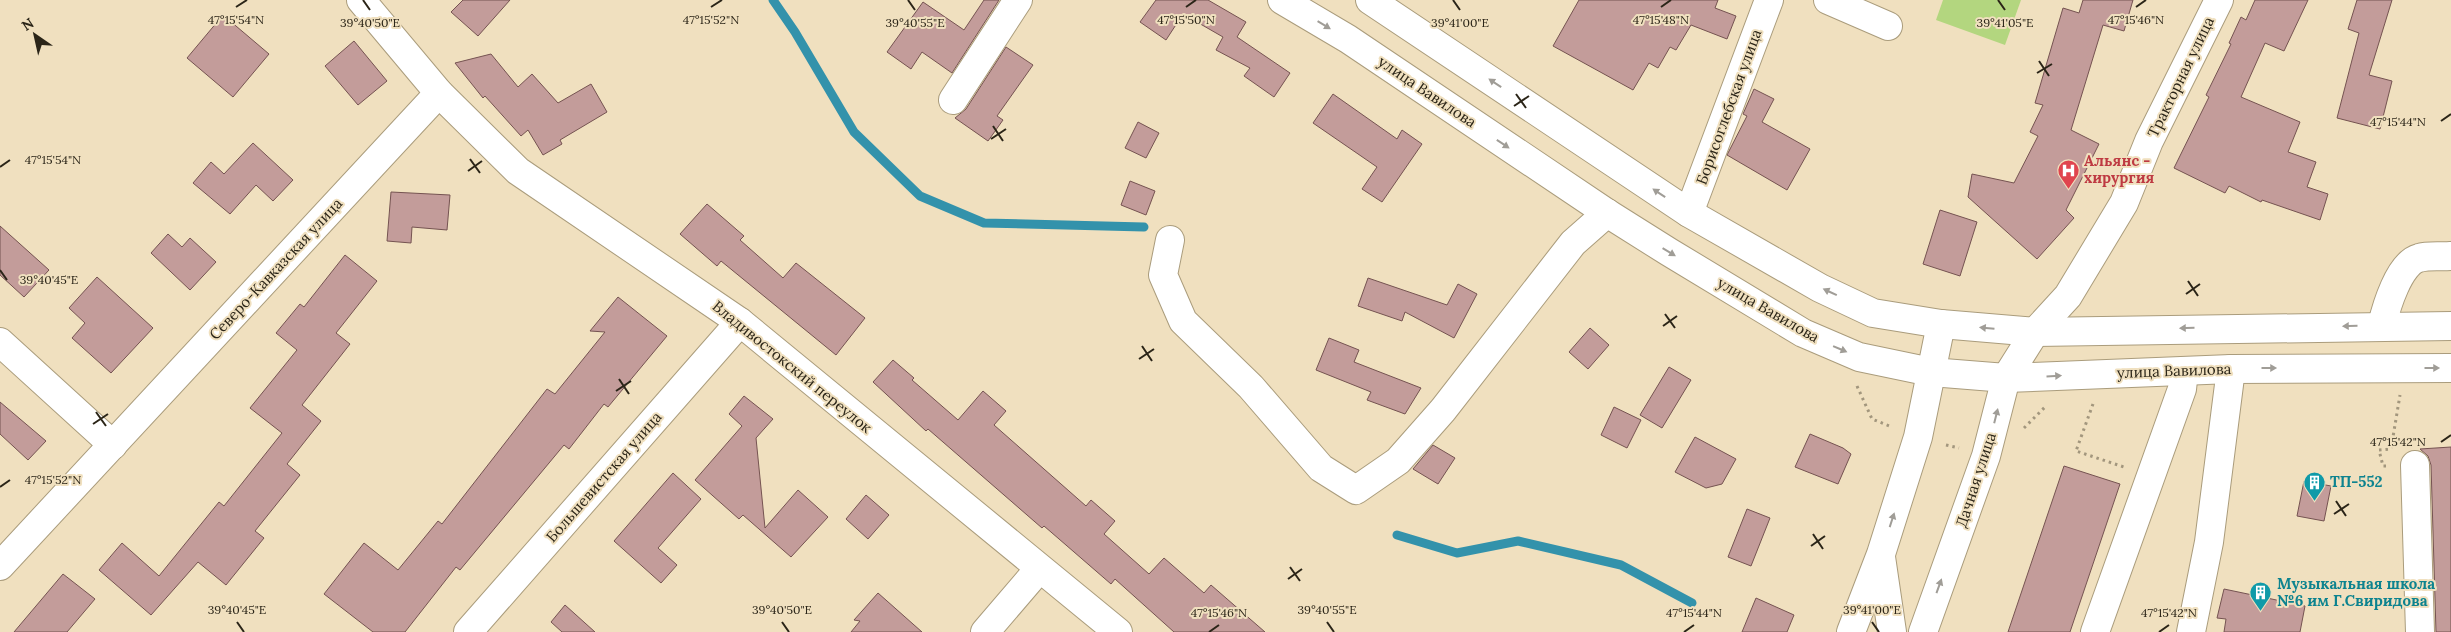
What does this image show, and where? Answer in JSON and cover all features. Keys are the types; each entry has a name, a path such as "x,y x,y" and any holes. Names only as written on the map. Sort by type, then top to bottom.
{"main road":[{"name":"Владивостокский переулок","path":"361,0 439,93 518,171 740,322 1118,632"},
{"path":"953,100 1018,0"},
{"name":"улица Вавилова","path":"1282,0 1348,39 1607,213 1803,333 1859,357 1930,372 2006,378 2231,368 2451,368"},
{"path":"1370,0 1689,214 1820,288 1874,313 1941,324 2035,332 2451,326"},
{"name":"Борисоглебская улица","path":"1689,214 1769,0"},
{"path":"1828,0 1888,26"},
{"name":"Тракторная улица","path":"2035,332 2068,296 2124,203 2149,142 2219,0"},
{"name":"Северо-Кавказская улица","path":"0,566 439,93"},
{"path":"1170,240 1163,275 1183,321 1251,387 1321,468 1356,490 1398,461 1443,410 1573,243 1607,213"},
{"path":"2382,326 2387,304 2404,270 2418,258 2451,256"},
{"name":"Большевистская улица","path":"468,632 740,322"},
{"path":"1851,632 1881,554 1918,437 1941,324"},
{"name":"Дачная улица","path":"1923,632 1986,456 2006,378 2035,332"},
{"path":"0,342 113,445"},
{"path":"2191,632 2209,542 2231,368"},
{"path":"2095,632 2182,389 2184,370"},
{"path":"2415,465 2420,632"},
{"path":"1881,554 1892,632"},
{"path":"984,632 1039,569"}],"path":[{"path":"2400,395 2391,449 2379,450 2383,466 2415,465"},
{"path":"2094,400 2076,451 2128,469"},
{"path":"2020,433 2042,407 2052,405"}],"green space":[{"path":"1943,0 2021,0 2005,45 1936,20"}],"building":[{"path":"463,0 510,0 478,36 451,12"},
{"path":"984,0 999,0 952,73 922,52 911,69 887,52 923,2 964,30"},
{"path":"1156,0 1208,0 1246,22 1237,37 1290,73 1274,97 1244,76 1250,68 1216,50 1223,37 1183,14 1166,40 1140,22"},
{"path":"1579,0 1718,0 1715,8 1736,16 1727,39 1691,25 1676,50 1670,47 1658,68 1649,63 1633,90 1553,46"},
{"path":"2083,0 2133,0 2124,31 2103,25 2071,130 2099,144 2066,210 2074,218 2037,259 1968,197 1972,174 2014,183 2038,136 2030,132 2043,105 2035,103 2063,8 2079,13"},
{"path":"2255,0 2308,0 2284,51 2265,43 2241,97 2300,122 2288,152 2316,162 2307,187 2328,194 2320,220 2262,200 2261,202 2229,186 2225,193 2174,168 2209,97 2206,95 2231,44 2229,43 2241,17 2246,20"},
{"path":"2357,0 2392,0 2369,75 2392,81 2380,129 2337,118 2359,33 2348,29"},
{"path":"223,15 269,54 233,97 187,58"},
{"path":"354,41 387,81 358,105 325,66"},
{"path":"1006,47 1033,65 997,116 1003,120 988,141 955,118 966,109"},
{"path":"491,54 518,87 532,74 558,103 591,84 607,112 560,140 562,144 543,155 528,130 521,136 485,96 483,98 455,63"},
{"path":"1754,89 1774,99 1762,122 1810,149 1787,190 1727,155 1747,116 1743,114"},
{"path":"1333,94 1397,139 1402,130 1422,144 1382,202 1362,189 1377,167 1313,123"},
{"path":"1138,122 1159,133 1146,158 1125,148"},
{"path":"253,143 293,180 273,201 256,185 230,214 193,183 211,162 224,174"},
{"path":"1130,181 1155,191 1146,215 1121,205"},
{"path":"391,192 450,195 447,230 412,227 411,243 387,241"},
{"path":"707,204 744,236 740,240 783,278 796,263 865,318 836,355 721,261 717,266 680,234"},
{"path":"1940,210 1977,222 1960,276 1923,264"},
{"path":"0,226 49,270 24,297 0,275"},
{"path":"168,234 182,247 190,238 216,262 190,290 151,253"},
{"path":"345,255 377,281 336,333 350,344 302,405 321,421 287,464 300,475 255,531 264,538 226,585 198,562 151,615 99,570 122,543 159,576 219,502 224,506 282,433 250,408 297,350 276,333 300,304 304,307"},
{"path":"97,277 153,328 111,373 72,338 85,323 69,308"},
{"path":"1368,278 1447,305 1458,284 1477,294 1454,338 1405,312 1402,321 1358,306"},
{"path":"618,297 667,336 608,407 604,404 569,449 564,445 460,570 456,567 405,632 373,632 324,594 364,543 398,570 438,521 442,524 547,389 555,394 605,332 590,331"},
{"path":"1590,328 1609,345 1588,369 1569,352"},
{"path":"1329,338 1359,350 1354,362 1421,388 1405,414 1367,400 1371,392 1316,370"},
{"path":"893,360 914,378 912,380 958,420 983,391 1006,411 994,425 1086,506 1091,500 1115,521 1104,534 1149,574 1164,558 1204,593 1211,585 1265,632 1174,632 1115,579 1111,584 1044,526 1042,528 928,429 926,431 873,382"},
{"path":"1669,367 1691,380 1662,428 1640,415"},
{"path":"744,396 773,419 756,438 765,528 798,490 828,517 791,557 743,515 739,519 695,480 742,426 729,414"},
{"path":"0,402 46,441 28,460 0,434"},
{"path":"1614,407 1641,420 1627,448 1601,435"},
{"path":"1810,434 1843,448 1851,454 1838,484 1795,467"},
{"path":"1695,437 1736,459 1722,484 1706,488 1675,472"},
{"path":"1433,445 1455,458 1438,484 1413,469"},
{"path":"2451,447 2451,632 2436,632 2431,465 2428,456 2420,449"},
{"path":"2064,466 2120,484 2070,632 2008,632"},
{"path":"673,473 701,499 658,548 677,565 661,583 614,541"},
{"name":"ТП-552","path":"2304,481 2331,486 2324,521 2297,516"},
{"path":"866,495 889,515 868,539 846,519"},
{"path":"1747,509 1770,518 1751,566 1728,557"},
{"path":"63,574 95,599 67,632 14,632"},
{"name":"Музыкальная школа №6 им Г.Свиридова","path":"2224,589 2305,606 2300,632 2224,632 2226,619 2217,618"},
{"path":"878,593 922,632 851,632 860,621 854,620"},
{"path":"1756,598 1794,615 1787,632 1742,632"},
{"path":"565,605 595,632 562,632 551,622"}],"waterway":[{"path":"773,0 795,32 854,132 920,196 984,223 1144,227"},
{"path":"1397,535 1457,553 1518,541 1621,565 1692,603"}],"place":[{"name":"Альянс - хирургия","path":"2068,189"},
{"name":"ТП-552","path":"2314,501"},
{"name":"Музыкальная школа №6 им Г.Свиридова","path":"2261,612"}]}
